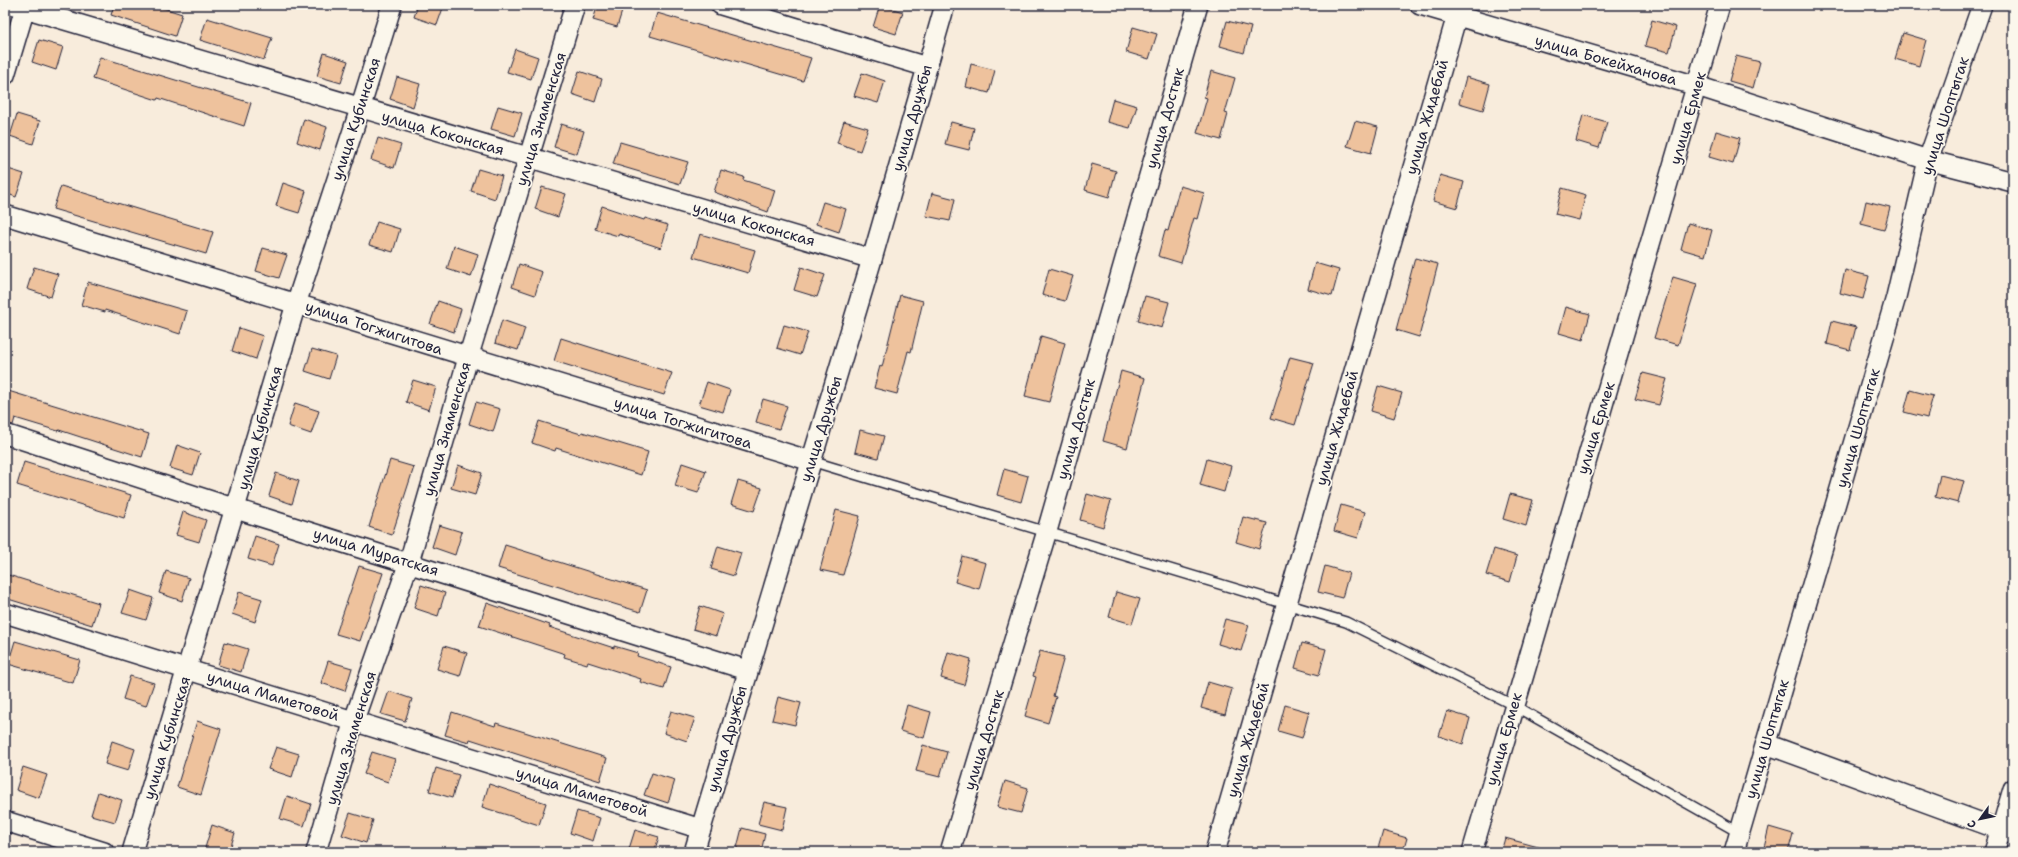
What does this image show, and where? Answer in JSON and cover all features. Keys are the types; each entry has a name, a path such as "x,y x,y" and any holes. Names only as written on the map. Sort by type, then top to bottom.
{"street":[{"name":"улица Кубинская","path":"132,852 188,670 296,304 392,5"},
{"name":"улица Знаменская","path":"316,852 354,720 410,562 468,358 530,158 575,5"},
{"path":"721,5 926,67"},
{"name":"улица Дружбы","path":"694,852 872,260 926,67 945,5"},
{"name":"улица Достык","path":"950,852 1047,531 1198,5"},
{"name":"улица Бокейханова","path":"1420,5 1458,11 1928,160 2013,182"},
{"name":"улица Ермек","path":"1472,852 1720,5"},
{"name":"улица Шоптыгак","path":"1734,852 1896,297 1928,160 1982,5"},
{"name":"улица Коконская","path":"22,6 872,260"},
{"path":"5,76 22,6"},
{"name":"улица Жидебай","path":"1215,852 1458,11"},
{"name":"улица Тогжигитова","path":"5,215 468,358 811,461"},
{"name":"улица Муратская","path":"5,434 236,509 410,562 748,670"},
{"name":"улица Маметовой","path":"5,613 354,720 701,829"},
{"path":"1766,744 2007,832"},
{"path":"1994,852 2007,832 2013,789"},
{"path":"5,821 104,852"}],"lane":[{"path":"811,461 1346,622 1514,705 1740,833"}],"building":[{"path":"114,5 154,5 182,14 175,36 111,15"},
{"path":"418,5 444,5 437,25 414,17"},
{"path":"598,5 624,5 617,27 593,20"},
{"path":"880,5 903,12 896,34 873,27"},
{"path":"657,13 811,58 803,81 650,36"},
{"path":"207,18 272,38 264,60 200,40"},
{"path":"1652,20 1676,27 1669,52 1645,46"},
{"path":"1227,21 1251,27 1244,53 1220,46"},
{"path":"1133,27 1157,34 1149,59 1126,52"},
{"path":"1903,33 1926,40 1919,66 1895,59"},
{"path":"39,40 63,47 56,70 32,62"},
{"path":"515,49 538,57 531,79 507,72"},
{"path":"324,53 348,61 341,83 317,76"},
{"path":"1736,56 1760,62 1753,88 1729,81"},
{"path":"100,57 251,103 244,126 93,79"},
{"path":"971,64 995,70 989,93 966,87"},
{"path":"579,71 602,79 595,102 572,94"},
{"path":"1211,71 1235,78 1225,113 1228,114 1221,140 1197,133 1207,98 1204,97"},
{"path":"862,73 885,81 878,103 854,96"},
{"path":"397,77 420,84 413,107 390,99"},
{"path":"1466,77 1490,84 1483,110 1459,103"},
{"path":"1113,99 1137,106 1130,128 1107,122"},
{"path":"498,106 522,113 515,136 491,129"},
{"path":"17,114 40,121 33,144 10,136"},
{"path":"1583,115 1607,122 1599,148 1576,141"},
{"path":"304,119 327,127 320,150 297,142"},
{"path":"844,121 868,128 860,151 837,143"},
{"path":"1355,121 1378,127 1371,153 1347,146"},
{"path":"951,122 974,128 969,150 945,144"},
{"path":"561,124 584,131 577,154 554,147"},
{"path":"1716,131 1740,138 1733,164 1709,157"},
{"path":"378,138 401,145 394,168 371,160"},
{"path":"620,142 688,162 680,184 613,164"},
{"path":"1092,164 1116,171 1109,197 1085,190"},
{"path":"5,168 24,174 16,197 5,193"},
{"path":"478,169 502,176 495,199 471,191"},
{"path":"721,170 744,177 743,180 775,190 768,212 714,192"},
{"path":"1440,175 1464,182 1457,208 1433,201"},
{"path":"283,183 306,191 299,213 276,206"},
{"path":"61,186 213,232 206,254 53,209"},
{"path":"1180,186 1204,193 1197,219 1194,218 1181,263 1158,256 1165,230 1168,231"},
{"path":"542,187 566,194 558,217 535,209"},
{"path":"1562,188 1586,195 1579,220 1555,214"},
{"path":"932,193 955,199 950,221 926,216"},
{"path":"1866,201 1890,207 1884,230 1861,224"},
{"path":"823,202 846,209 839,232 816,224"},
{"path":"602,206 644,220 645,218 668,225 661,248 619,234 618,236 595,229"},
{"path":"377,222 400,229 393,252 369,245"},
{"path":"1688,223 1712,230 1705,256 1681,249"},
{"path":"700,234 755,250 748,273 693,257"},
{"path":"454,246 478,254 471,277 447,269"},
{"path":"263,248 287,255 279,278 256,271"},
{"path":"1415,258 1438,264 1419,337 1396,330"},
{"path":"1315,263 1339,270 1332,296 1308,289"},
{"path":"519,264 542,272 535,295 512,287"},
{"path":"34,267 58,274 51,297 27,289"},
{"path":"801,267 825,275 817,297 794,290"},
{"path":"1049,269 1073,276 1065,301 1042,295"},
{"path":"1845,270 1869,276 1863,299 1840,293"},
{"path":"1673,277 1697,284 1678,345 1654,338"},
{"path":"88,282 187,311 180,334 105,310 105,312 81,305"},
{"path":"900,295 923,301 911,352 908,351 897,394 874,388 880,366 882,367"},
{"path":"1145,296 1169,302 1162,328 1138,321"},
{"path":"438,301 461,309 454,332 430,324"},
{"path":"1566,307 1590,314 1583,340 1559,333"},
{"path":"502,320 525,328 518,350 495,343"},
{"path":"1832,321 1856,327 1850,350 1827,344"},
{"path":"784,325 808,332 800,355 777,348"},
{"path":"239,328 263,336 256,359 232,351"},
{"path":"1041,336 1065,343 1049,402 1025,396"},
{"path":"561,338 672,373 664,395 554,361"},
{"path":"312,349 336,356 329,379 305,371"},
{"path":"1290,357 1314,363 1295,425 1271,418"},
{"path":"1121,371 1145,378 1127,448 1103,441"},
{"path":"1643,373 1667,379 1659,405 1635,399"},
{"path":"413,380 436,387 429,410 406,402"},
{"path":"707,382 730,390 723,412 699,405"},
{"path":"1378,386 1402,393 1394,418 1371,411"},
{"path":"5,390 149,434 142,457 59,430 58,431 15,418 13,425 5,423"},
{"path":"1910,390 1933,396 1927,418 1904,412"},
{"path":"763,399 787,406 779,429 756,422"},
{"path":"476,402 500,409 493,432 469,424"},
{"path":"295,403 319,411 311,434 288,426"},
{"path":"539,421 648,452 641,475 556,448 555,451 532,443"},
{"path":"860,430 884,436 878,458 855,452"},
{"path":"177,445 200,453 193,475 170,468"},
{"path":"1207,459 1231,466 1224,492 1200,485"},
{"path":"390,460 414,467 392,535 369,527"},
{"path":"24,462 131,495 124,518 17,485"},
{"path":"682,463 706,471 698,493 675,486"},
{"path":"458,465 482,473 475,495 451,488"},
{"path":"1004,469 1028,476 1021,502 997,495"},
{"path":"276,473 299,481 292,504 269,496"},
{"path":"1940,475 1964,481 1958,503 1935,497"},
{"path":"738,481 762,488 754,511 731,504"},
{"path":"1087,494 1111,501 1103,527 1080,520"},
{"path":"1510,494 1533,500 1526,526 1503,519"},
{"path":"1341,505 1365,512 1358,538 1334,531"},
{"path":"836,510 860,516 843,575 820,570"},
{"path":"183,512 206,520 199,542 176,535"},
{"path":"1243,517 1267,523 1259,549 1236,542"},
{"path":"439,525 462,532 455,555 432,547"},
{"path":"255,536 279,544 272,566 248,559"},
{"path":"505,545 647,590 640,612 498,568"},
{"path":"718,546 741,553 734,576 711,569"},
{"path":"1494,549 1517,556 1510,582 1486,575"},
{"path":"962,556 986,563 979,589 955,582"},
{"path":"359,566 383,573 360,641 336,634"},
{"path":"1325,566 1349,573 1342,598 1318,592"},
{"path":"166,571 189,578 182,601 159,593"},
{"path":"5,574 99,603 92,625 5,598"},
{"path":"421,585 445,593 438,616 414,608"},
{"path":"130,590 153,598 146,620 122,613"},
{"path":"239,592 262,599 255,622 232,614"},
{"path":"1116,592 1140,599 1132,624 1109,617"},
{"path":"487,603 550,625 549,627 614,648 614,646 638,653 637,656 671,667 664,689 640,682 641,679 588,662 587,664 564,657 565,654 479,626"},
{"path":"700,606 723,614 716,636 693,629"},
{"path":"1225,619 1249,625 1241,651 1218,644"},
{"path":"15,641 80,660 73,683 8,664"},
{"path":"225,642 248,649 241,672 218,665"},
{"path":"1302,643 1326,649 1319,675 1295,668"},
{"path":"444,646 467,653 460,676 437,669"},
{"path":"1040,651 1064,657 1053,696 1056,697 1048,723 1025,716 1036,677 1033,676"},
{"path":"948,652 971,659 964,685 941,678"},
{"path":"328,661 352,668 345,691 321,683"},
{"path":"130,676 154,683 146,706 123,699"},
{"path":"1208,682 1232,689 1225,715 1201,708"},
{"path":"389,691 412,699 405,721 381,714"},
{"path":"778,697 801,703 795,725 772,720"},
{"path":"907,705 931,712 924,738 900,731"},
{"path":"1285,705 1309,712 1302,738 1278,731"},
{"path":"671,711 695,718 687,741 664,733"},
{"path":"1447,711 1470,718 1463,744 1439,736"},
{"path":"452,712 495,726 496,723 607,758 600,781 470,739 469,742 445,735"},
{"path":"197,721 221,729 201,795 177,787"},
{"path":"112,741 135,749 128,771 105,764"},
{"path":"923,745 947,752 940,777 916,771"},
{"path":"276,747 299,754 292,777 268,769"},
{"path":"372,752 395,759 388,782 364,774"},
{"path":"23,767 47,775 39,798 16,790"},
{"path":"436,768 459,775 452,798 429,791"},
{"path":"652,773 675,780 668,803 644,795"},
{"path":"1005,781 1028,788 1021,813 997,807"},
{"path":"489,784 546,803 539,825 482,807"},
{"path":"98,792 122,800 115,822 91,815"},
{"path":"287,796 311,804 304,826 280,819"},
{"path":"764,802 787,807 782,830 758,824"},
{"path":"577,811 600,818 593,841 570,833"},
{"path":"350,813 373,820 366,843 342,835"},
{"path":"212,825 235,833 229,852 218,852 205,848"},
{"path":"1769,827 1793,834 1788,852 1763,852"},
{"path":"742,828 765,834 761,852 736,852"},
{"path":"635,830 659,837 654,852 628,852"},
{"path":"1383,831 1407,838 1403,852 1377,852"},
{"path":"1505,838 1542,848 1542,852 1501,852"}]}
